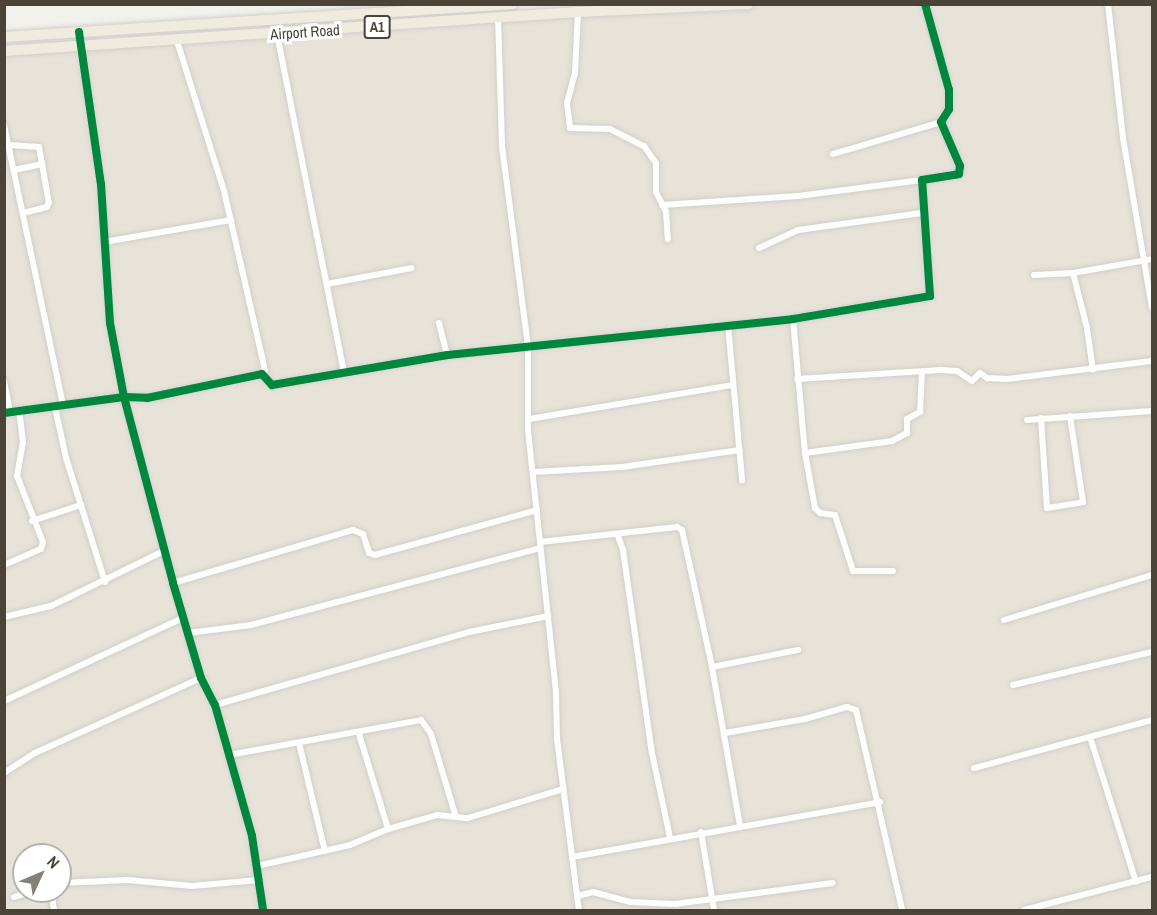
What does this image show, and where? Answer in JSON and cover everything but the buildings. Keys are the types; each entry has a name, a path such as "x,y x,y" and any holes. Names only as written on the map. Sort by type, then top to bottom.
{"highway":[{"name":"Airport Road","path":"4,37 513,4"},
{"name":"Airport Road","path":"4,51 498,17 749,4"}],"street":[{"path":"833,154 941,122 949,109 949,90 925,4"},
{"path":"1108,4 1123,138 1152,308"},
{"path":"578,12 575,73 567,103 570,128 610,129 644,146 656,163 656,192 662,205 668,239"},
{"path":"498,17 502,146 528,348 529,418 533,472 563,789 579,910"},
{"path":"79,32 101,184 110,323 124,397 173,584 201,678 215,705 229,755 257,866 263,910"},
{"path":"277,34 344,373"},
{"path":"4,381 7,412 124,397 147,398 262,374 265,371 231,220 177,40"},
{"path":"662,205 798,196 959,174 955,148 941,122"},
{"path":"4,125 63,405"},
{"path":"9,145 39,147 49,202 47,207 23,213"},
{"path":"14,170 42,164"},
{"path":"262,374 272,385 447,356 528,348 573,339 793,319 930,296 922,213 922,180"},
{"path":"759,248 798,230 922,213"},
{"path":"104,242 231,220"},
{"path":"1034,275 1073,273 1152,259"},
{"path":"327,284 412,268"},
{"path":"1073,273 1087,328 1093,370"},
{"path":"793,319 805,453 815,508 820,513 835,515 854,571 893,571"},
{"path":"439,323 447,356"},
{"path":"728,325 742,480"},
{"path":"797,379 957,371 972,381 980,373 987,378 1007,379 1152,361"},
{"path":"805,453 892,441 907,433 907,418 920,412 922,372"},
{"path":"529,418 733,385"},
{"path":"54,407 105,582"},
{"path":"4,565 42,547 17,476 23,442 19,411"},
{"path":"1027,420 1152,411"},
{"path":"1041,418 1047,508 1083,502 1070,416"},
{"path":"533,472 622,467 740,450"},
{"path":"32,521 81,505"},
{"path":"173,584 353,530 363,534 369,553 375,555 537,510"},
{"path":"188,633 251,625 540,545 677,527 682,530 712,667 740,825"},
{"path":"618,536 652,753 670,838"},
{"path":"4,617 51,606 105,582 164,551"},
{"path":"1004,620 1152,575"},
{"path":"215,705 469,632 548,616"},
{"path":"4,700 183,618"},
{"path":"712,667 798,650"},
{"path":"1013,685 1152,652"},
{"path":"4,773 35,753 201,678"},
{"path":"725,734 852,706 859,715 902,910"},
{"path":"974,768 1152,720"},
{"path":"229,755 425,722 454,814"},
{"path":"360,734 388,829"},
{"path":"1090,737 1136,882"},
{"path":"299,743 325,851"},
{"path":"257,866 350,845 388,829 454,814 468,818 563,789"},
{"path":"572,857 740,825 880,802"},
{"path":"701,832 714,910"},
{"path":"1024,910 1152,877"},
{"path":"72,882 128,880 192,886 259,880"},
{"path":"578,897 592,892 630,902 666,904 833,883"}],"shaded area":[{"path":"616,5 1152,5 1152,910 5,910 5,55"}],"cycle path":[{"path":"4,413 124,397 147,398 262,374 272,385 447,355 793,319 930,296 922,180 959,174 960,166 941,122 949,109 949,90 925,4"},
{"path":"79,32 101,184 110,323 124,397 173,583 201,678 215,705 252,836 263,910"}]}
